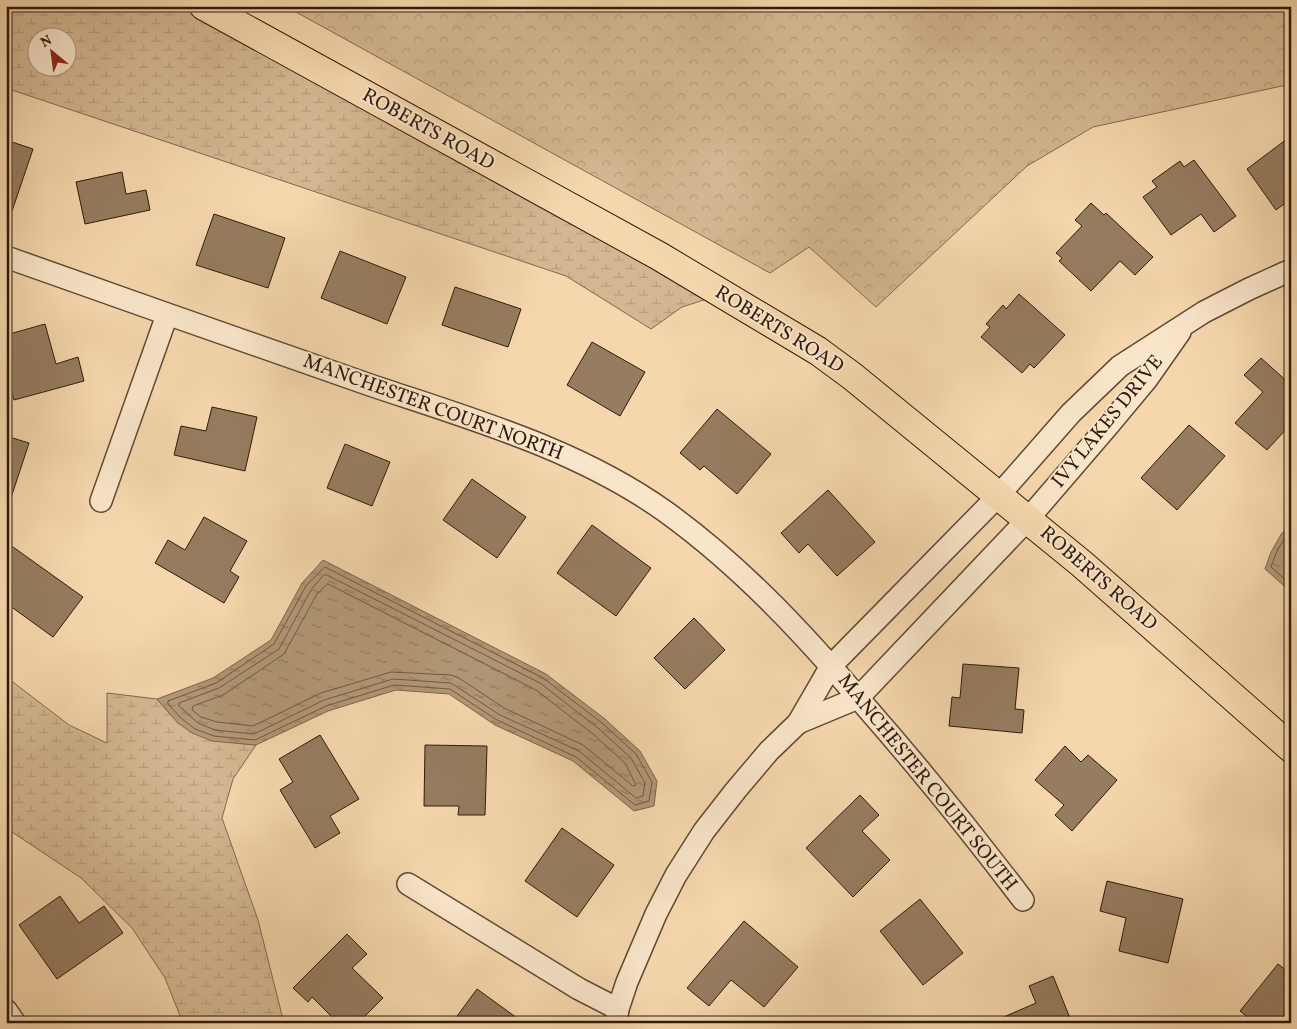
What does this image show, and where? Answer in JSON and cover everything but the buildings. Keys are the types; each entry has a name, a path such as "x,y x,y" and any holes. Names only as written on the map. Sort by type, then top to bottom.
{"main road":[{"name":"ROBERTS ROAD","path":"204,6 659,256 818,352 852,376 1082,564 1291,748"}],"street":[{"name":"MANCHESTER COURT NORTH","path":"6,257 167,315 510,433 575,460 621,484 666,512 721,554 783,614 831,666"},
{"name":"IVY LAKES DRIVE","path":"798,723 831,666 999,495 1071,414 1120,366 1241,292 1291,270"},
{"path":"101,501 167,315"},
{"name":"IVY LAKES DRIVE","path":"858,698 1028,519 1114,420 1147,379 1186,324"},
{"name":"MANCHESTER COURT SOUTH","path":"831,666 969,830 1024,900"},
{"path":"408,884 579,989 617,1016 627,982 656,914 680,868 704,831 769,751 798,723 858,698"},
{"path":"6,1010 15,1023"}],"green space":[{"path":"6,6 179,6 707,299 682,307 651,329 566,276 6,88"},
{"path":"285,6 1291,6 1291,84 1093,127 1027,166 876,307 809,247 770,273"},
{"path":"6,674 9,679 69,725 107,743 107,693 157,699 178,722 196,734 225,742 256,745 233,779 222,818 258,920 284,1023 183,1023 165,978 132,928 81,878 6,828"}],"water":[{"path":"1291,527 1291,592 1265,569 1271,552 1282,533"},
{"path":"323,560 546,674 605,719 640,751 657,781 654,806 634,811 573,761 495,725 449,694 396,690 328,711 256,745 212,741 192,733 178,723 157,699 213,678 271,640 302,583"}]}
